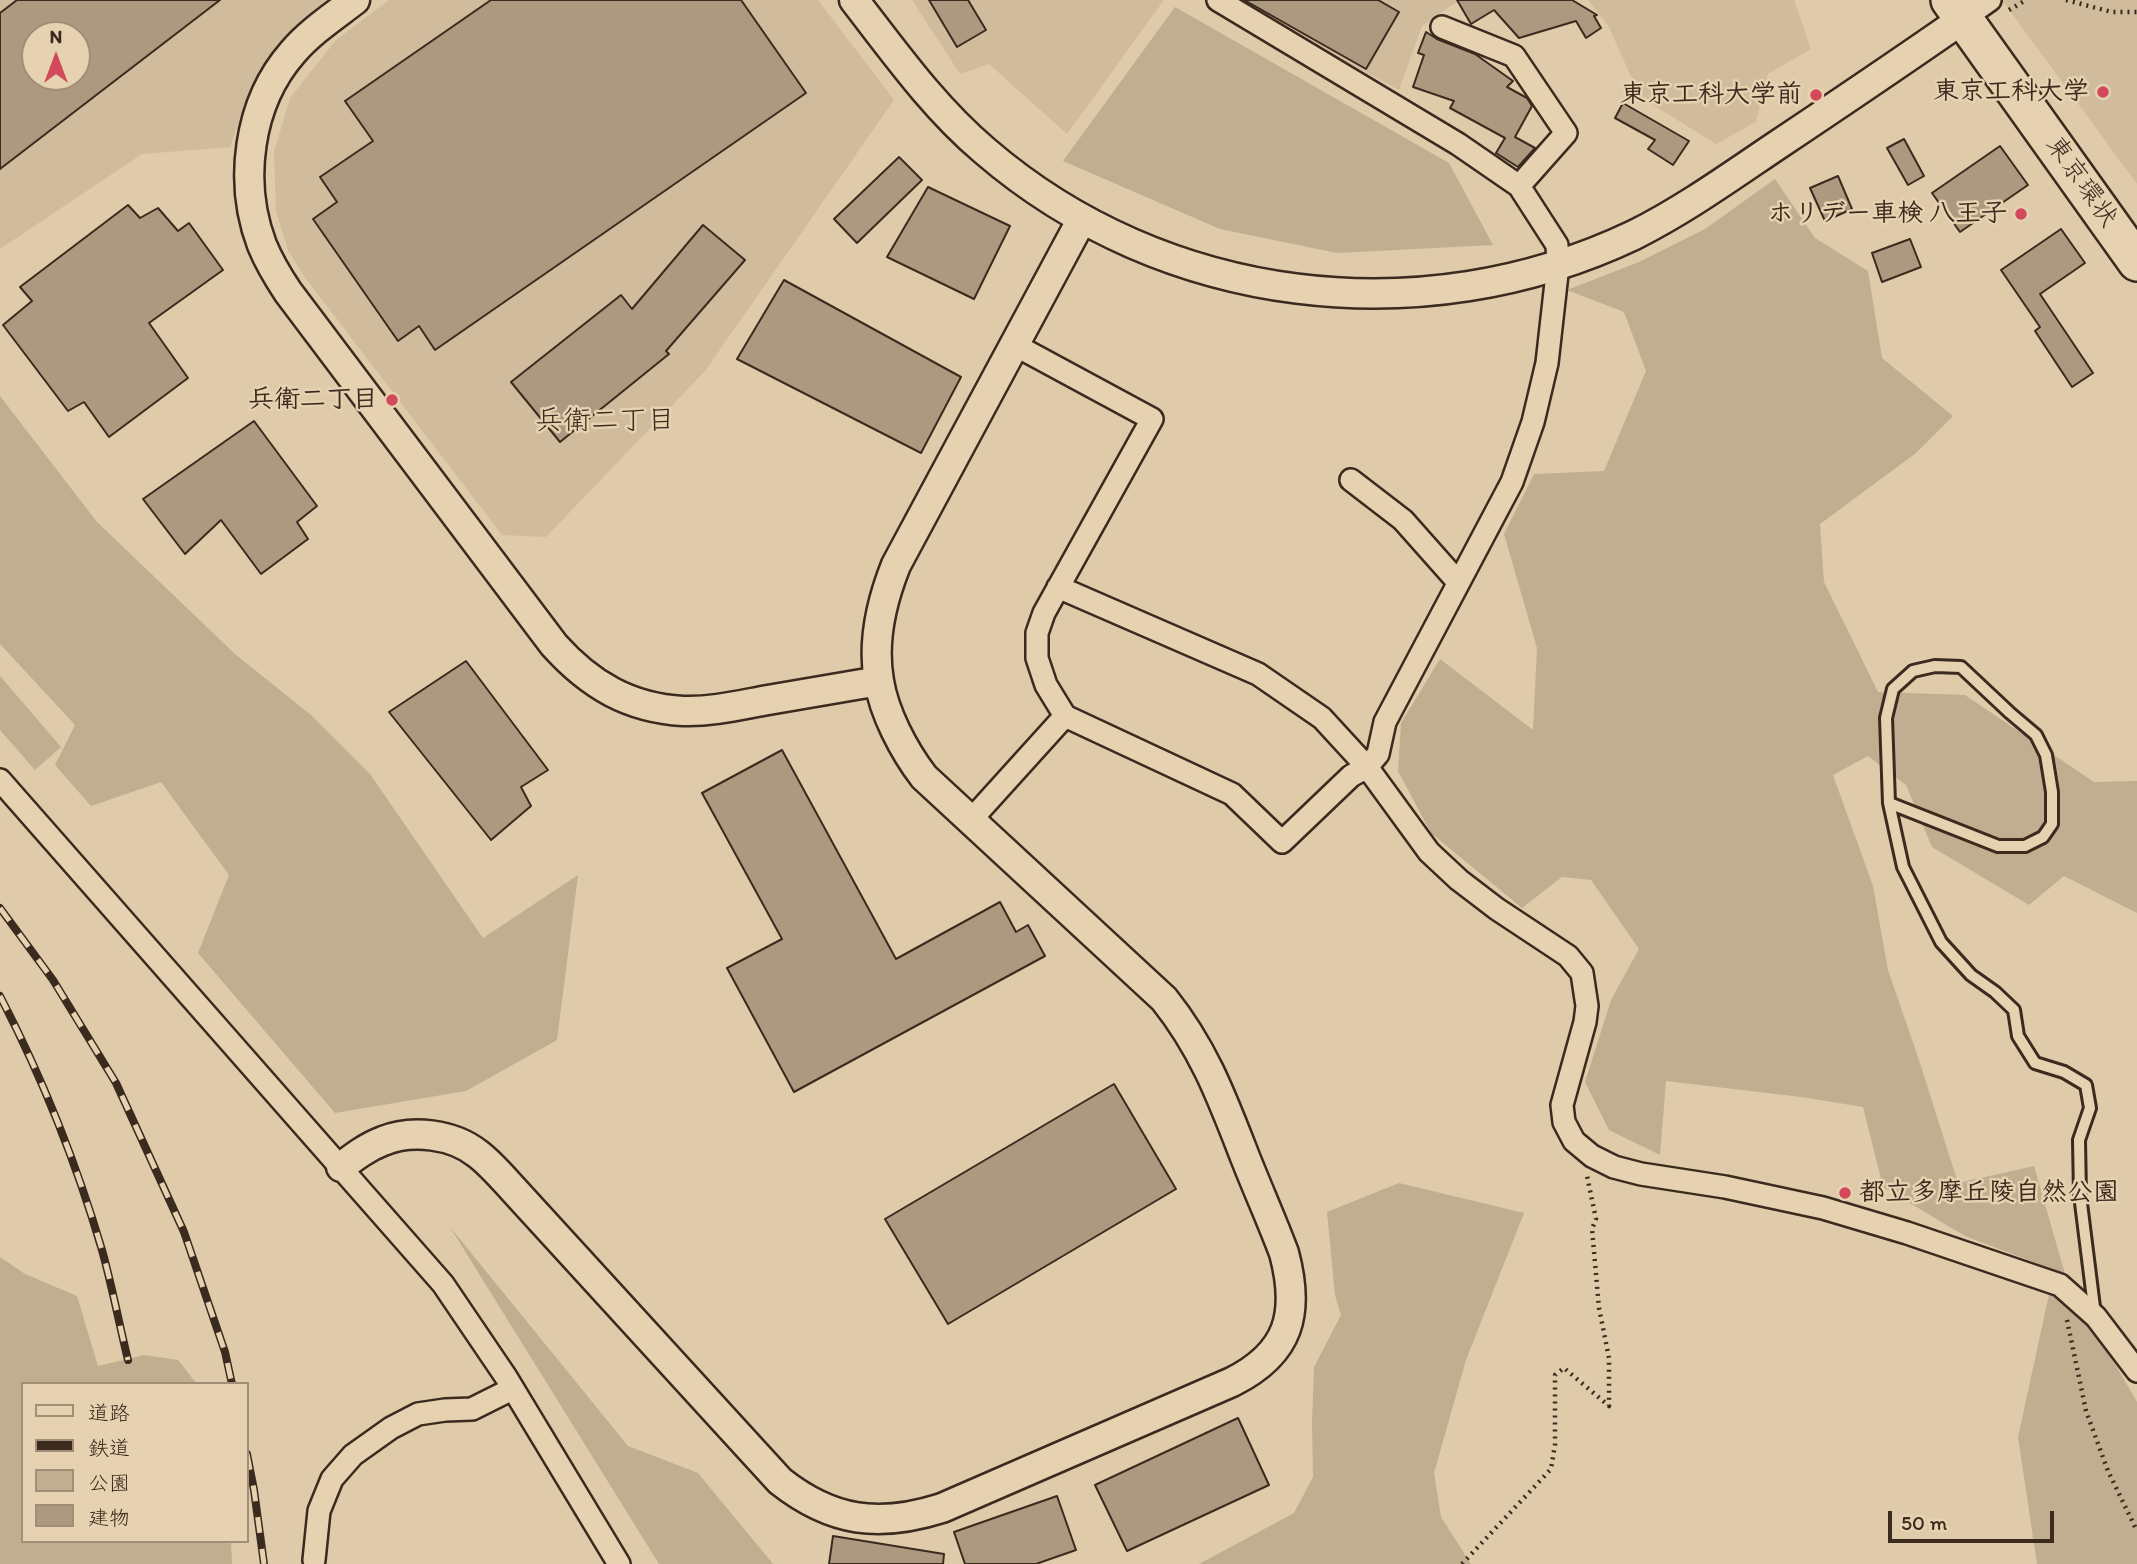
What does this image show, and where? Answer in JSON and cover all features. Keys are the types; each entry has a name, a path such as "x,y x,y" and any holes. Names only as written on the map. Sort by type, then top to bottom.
{"highway":[{"name":"東京環状","path":"1968,6 2137,262"}],"street":[{"path":"355,0 293,52 267,91 257,117 251,144 250,170 255,220 262,244 273,269 288,292 554,645 574,667 616,695 661,708 684,711 712,709 879,681"},
{"path":"854,0 930,97 965,134 1007,169 1082,219 1179,262 1222,275 1298,290 1374,294 1463,287 1558,265 1634,234 1690,204 1968,6"},
{"path":"1015,345 1152,419 1044,613 1037,633 1037,658 1046,685 1065,716 1232,793 1282,842 1351,776 1367,767 1378,754 1385,722 1513,482 1533,422 1546,363 1558,265 1557,244 1519,186 1458,144 1218,0"},
{"path":"1442,27 1514,56 1566,133 1519,186"},
{"path":"341,1167 369,1147 405,1135 443,1138 480,1155 779,1481 809,1501 860,1518 905,1518 942,1508 1249,1374 1273,1352 1289,1321 1292,1295 1290,1275 1284,1253 1211,1072 1192,1037 1164,999 924,777 911,760 879,681 877,652 883,606 896,565 1082,219"},
{"path":"1351,480 1403,520 1458,582"},
{"path":"1059,587 1258,674 1322,718 1367,767 1429,852 1497,909 1568,956 1582,973 1587,1006 1563,1105 1564,1122 1574,1141 1592,1156 1614,1167 1641,1174 1774,1196 1823,1208 1908,1233 2060,1285 2096,1317 2137,1371"},
{"path":"970,821 1065,716"},
{"path":"0,780 443,1284 506,1377 619,1564"},
{"path":"314,1560 319,1511 332,1479 353,1455 391,1428 418,1414 472,1409 512,1389"}],"lane":[{"path":"1889,803 1998,846 2025,846 2043,837 2052,824 2052,792 2046,755 2036,735 1961,667 1935,666 1913,671 1893,689 1886,718 1889,803 1903,867 1941,942 1971,975 2014,1010 2018,1036 2035,1063 2064,1072 2086,1085 2090,1108 2078,1140 2080,1195 2096,1317"}],"path":[{"path":"2066,0 2112,12 2137,12"},
{"path":"1462,1564 1551,1469 1555,1445 1555,1375 1564,1368 1609,1406 1609,1358 1599,1308 1592,1229 1596,1219 1584,1164 1592,1156"},
{"path":"2074,1354 2086,1411 2108,1471 2137,1531"}],"shaded area":[{"path":"0,0 326,0 298,22 266,61 246,101 230,147 142,154 0,249"},
{"path":"389,0 818,0 894,100 705,371 546,537 502,535 304,276 288,250 276,211 274,152 290,98 336,40"},
{"path":"912,0 1164,0 1067,134 989,64 960,74"},
{"path":"1232,0 1459,0 1422,26 1399,90"},
{"path":"1588,0 1794,0 1811,49 1768,74 1756,122 1716,144 1640,97 1609,27"},
{"name":"東京工科大学","path":"2002,0 2137,0 2137,184"}],"green space":[{"path":"1175,7 1449,163 1493,245 1337,253 1220,229 1063,161"},
{"path":"1775,179 1815,238 1868,271 1882,358 1953,416 1916,453 1820,524 1824,582 1878,692 1965,695 2094,782 2137,781 2137,913 2064,876 2029,905 1932,847 1906,785 1868,756 1833,775 1873,886 1888,970 1958,1183 2034,1166 2065,1274 1965,1236 1883,1187 1863,1107 1666,1081 1660,1155 1609,1130 1585,1082 1611,1000 1639,949 1591,880 1562,877 1522,908 1431,833 1398,771 1401,723 1440,659 1533,730 1537,648 1504,534 1534,474 1604,471 1646,371 1624,312 1567,290 1639,262 1705,229"},
{"path":"0,396 97,522 235,654 311,715 370,774 483,938 578,875 557,1040 466,1091 335,1113 198,953 229,875 161,782 91,806 55,765 75,725 0,644"},
{"path":"0,676 61,747 35,770 0,730"},
{"path":"1399,1183 1524,1213 1466,1360 1434,1473 1441,1517 1471,1564 1199,1564 1294,1513 1313,1477 1314,1367 1341,1315 1335,1295 1327,1212"},
{"path":"450,1227 628,1446 698,1473 773,1564 659,1564"},
{"path":"0,1257 25,1274 77,1296 98,1366 144,1355 178,1360 195,1382 21,1382 21,1543 231,1543 232,1564 0,1564"},
{"path":"2050,1290 2079,1313 2100,1338 2137,1402 2137,1564 2037,1564 2018,1437"}],"building":[{"path":"17,0 220,0 0,169 0,13"},
{"path":"491,0 741,0 806,93 435,350 419,326 398,341 313,219 337,202 320,177 373,141 345,101"},
{"path":"929,0 968,0 986,30 957,47"},
{"path":"1244,0 1378,0 1399,12 1366,69"},
{"path":"1457,0 1572,0 1597,15 1594,16 1601,28 1586,38 1576,21 1519,38 1494,10 1471,24"},
{"path":"1426,32 1475,54 1513,81 1507,87 1527,98 1532,106 1515,137 1535,148 1518,167 1496,153 1505,138 1450,108 1454,101 1413,87 1424,55 1418,53"},
{"path":"1623,103 1689,141 1673,165 1648,149 1655,140 1615,118"},
{"path":"1904,139 1924,176 1908,185 1887,148"},
{"path":"2000,146 2028,185 1960,232 1932,193"},
{"path":"899,157 922,180 857,243 834,219"},
{"path":"1838,176 1852,209 1825,221 1810,188"},
{"path":"928,187 1010,226 974,299 887,257"},
{"path":"128,205 140,218 158,208 178,231 189,223 223,270 149,323 188,378 109,437 84,402 68,411 3,325 32,301 20,287"},
{"path":"703,225 745,260 666,351 669,354 560,442 511,382 621,295 632,309"},
{"path":"2061,229 2085,263 2040,294 2093,373 2072,387 2035,331 2040,327 2001,270"},
{"path":"1910,239 1921,267 1882,282 1872,253"},
{"path":"784,280 961,377 921,453 737,359"},
{"path":"254,421 317,506 297,522 308,539 261,574 221,520 185,554 143,499"},
{"path":"466,661 548,770 521,787 531,806 491,840 389,712"},
{"path":"782,750 896,959 1000,902 1016,932 1028,925 1045,956 794,1092 727,968 782,939 702,793"},
{"path":"1114,1084 1176,1189 948,1324 885,1219"},
{"path":"1238,1418 1269,1485 1127,1551 1095,1485"},
{"path":"1057,1496 1076,1550 1036,1564 965,1564 954,1532"},
{"path":"833,1536 944,1554 943,1564 829,1564"}],"railway":[{"path":"0,908 53,980 116,1083 184,1232 225,1352 232,1382"},
{"path":"0,996 44,1089 81,1185 102,1250 128,1360"},
{"path":"248,1459 264,1564"}],"place":[{"name":"東京工科大学","path":"2103,92"},
{"name":"東京工科大学前","path":"1816,95"},
{"name":"ホリデー車検 八王子","path":"2021,214"},
{"name":"兵衛二丁目","path":"392,400"},
{"name":"都立多摩丘陵自然公園","path":"1845,1193"}],"district":[{"name":"兵衛二丁目","path":"605,422"}]}
